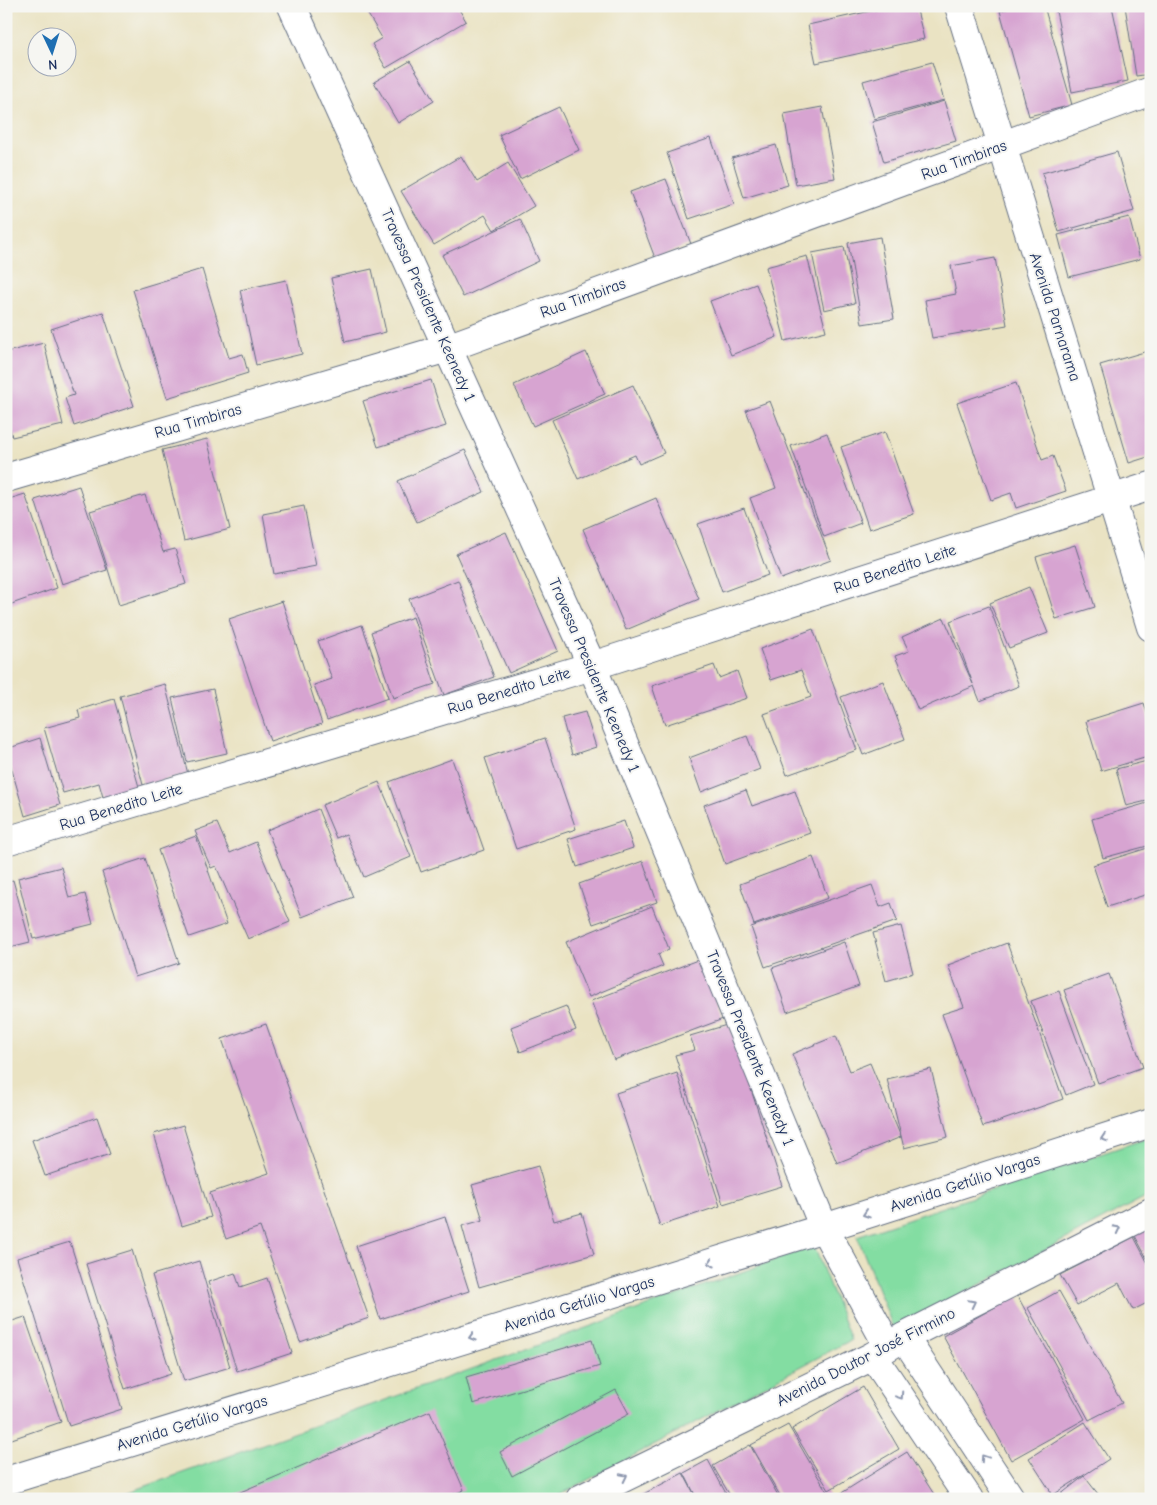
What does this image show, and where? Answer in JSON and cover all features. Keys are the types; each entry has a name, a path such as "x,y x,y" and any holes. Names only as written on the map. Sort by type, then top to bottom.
{"street":[{"name":"Travessa Presidente Keenedy 1","path":"292,6 592,666 824,1228 888,1346"},
{"name":"Avenida Parnarama","path":"959,6 1001,146 1113,499 1151,627"},
{"name":"Rua Timbiras","path":"6,478 447,348 1151,90"},
{"name":"Rua Benedito Leite","path":"6,842 592,666 1151,486"},
{"name":"Avenida Getúlio Vargas","path":"6,1481 824,1228 1151,1123"},
{"name":"Avenida Doutor José Firmino","path":"580,1499 888,1346 1151,1212"},
{"path":"888,1346 968,1499"},
{"path":"888,1346 1011,1499"}],"green space":[{"path":"1151,1137 1151,1194 894,1330 857,1236"},
{"path":"814,1246 851,1340 552,1499 110,1499"}],"building":[{"path":"363,6 457,6 466,21 386,68 372,44 382,38"},
{"path":"893,6 916,6 924,39 816,63 808,25"},
{"path":"1016,6 1044,6 1072,105 1029,116 1000,11"},
{"path":"1055,6 1112,6 1128,81 1072,92"},
{"path":"1125,6 1151,6 1151,74 1136,76"},
{"path":"410,61 434,101 398,123 374,82"},
{"path":"932,62 944,100 874,119 863,81"},
{"path":"944,101 956,141 884,162 872,122"},
{"path":"559,107 579,150 520,179 499,135"},
{"path":"822,107 835,178 796,185 784,114"},
{"path":"711,138 734,204 689,219 667,153"},
{"path":"776,145 788,185 744,198 732,158"},
{"path":"1117,152 1134,211 1059,232 1042,173"},
{"path":"461,156 477,182 508,163 534,206 494,230 485,215 434,245 401,191"},
{"path":"666,179 691,244 655,258 630,192"},
{"path":"1129,217 1140,259 1069,277 1058,235"},
{"path":"520,219 539,261 463,297 442,255"},
{"path":"880,237 894,319 862,324 848,243"},
{"path":"844,247 855,303 824,310 812,253"},
{"path":"807,256 826,331 785,341 766,267"},
{"path":"995,258 1007,325 932,338 925,300 956,294 951,266"},
{"path":"202,269 229,358 243,354 248,373 167,398 133,290"},
{"path":"372,269 386,332 345,342 331,278"},
{"path":"286,280 302,354 256,365 240,290"},
{"path":"756,284 777,337 731,355 710,301"},
{"path":"103,312 134,406 74,426 65,398 74,395 51,329"},
{"path":"44,343 63,425 12,437 6,414 6,352"},
{"path":"1151,350 1151,456 1129,463 1100,365"},
{"path":"586,352 605,394 533,426 514,385"},
{"path":"431,380 446,426 378,447 363,401"},
{"path":"1016,383 1042,460 1053,456 1066,491 1016,508 1011,493 991,500 957,403"},
{"path":"633,385 664,453 639,464 635,455 578,479 552,420"},
{"path":"770,401 831,560 781,579 750,498 776,488 746,410"},
{"path":"885,432 914,514 869,529 841,447"},
{"path":"827,433 861,523 824,537 791,446"},
{"path":"207,439 230,529 184,541 162,450"},
{"path":"465,450 484,492 417,522 398,481"},
{"path":"79,486 107,570 62,584 35,500"},
{"path":"25,494 57,588 6,606 6,500"},
{"path":"145,495 163,552 175,549 186,584 119,605 90,511"},
{"path":"656,498 699,599 626,630 583,529"},
{"path":"304,506 316,566 274,574 263,514"},
{"path":"744,508 768,575 722,592 698,524"},
{"path":"506,532 558,651 509,673 456,554"},
{"path":"1075,545 1095,607 1056,619 1036,557"},
{"path":"458,580 494,677 444,695 409,599"},
{"path":"1029,587 1048,633 1009,648 990,603"},
{"path":"282,601 322,724 270,741 229,619"},
{"path":"989,606 1019,686 980,701 974,686 918,710 895,656 909,651 902,637 944,618 973,684 950,621"},
{"path":"413,617 435,684 393,698 371,632"},
{"path":"362,625 388,698 327,720 314,685 332,679 318,641"},
{"path":"813,629 857,750 787,775 764,714 811,697 801,670 771,680 760,649"},
{"path":"714,665 719,678 737,671 747,698 665,725 652,686"},
{"path":"883,681 905,739 863,755 841,697"},
{"path":"165,684 188,774 143,785 120,696"},
{"path":"213,689 227,753 187,762 172,698"},
{"path":"114,699 139,787 103,797 99,783 63,793 44,728 80,718 78,710"},
{"path":"1144,703 1151,726 1151,756 1101,771 1086,721"},
{"path":"585,712 596,747 572,755 562,718"},
{"path":"747,736 760,769 701,792 689,758"},
{"path":"40,738 60,805 25,816 6,749"},
{"path":"545,738 576,829 516,849 485,758"},
{"path":"452,759 484,850 421,872 389,782"},
{"path":"1151,760 1151,800 1126,806 1116,769"},
{"path":"379,782 411,857 364,877 346,834 336,838 322,805"},
{"path":"746,790 752,806 795,791 810,833 725,864 704,805"},
{"path":"1151,802 1151,845 1103,858 1092,819"},
{"path":"318,809 353,897 302,917 267,830"},
{"path":"6,810 12,824 6,826"},
{"path":"624,821 633,848 577,867 568,839"},
{"path":"217,823 230,853 256,842 290,922 248,939 216,866 211,868 195,831"},
{"path":"196,836 227,924 189,937 158,850"},
{"path":"1151,847 1151,893 1107,907 1093,865"},
{"path":"813,857 828,898 754,925 740,884"},
{"path":"145,858 179,963 135,977 102,872"},
{"path":"643,861 657,902 593,924 579,884"},
{"path":"61,867 69,898 85,894 93,924 33,939 18,878"},
{"path":"13,880 30,942 6,948 6,882"},
{"path":"872,885 880,907 891,903 897,921 765,967 751,927"},
{"path":"652,906 669,949 658,954 663,966 589,997 566,942"},
{"path":"901,926 913,973 886,981 873,933"},
{"path":"844,942 859,986 787,1012 772,968"},
{"path":"1007,943 1063,1099 983,1127 942,1014 964,1007 948,965"},
{"path":"700,959 723,1019 614,1060 591,1001"},
{"path":"1109,974 1143,1067 1098,1083 1064,990"},
{"path":"1059,991 1093,1084 1066,1095 1031,1001"},
{"path":"566,1006 576,1030 520,1052 511,1027"},
{"path":"266,1024 369,1318 300,1342 260,1227 226,1239 210,1193 269,1173 222,1039"},
{"path":"730,1024 782,1186 723,1204 675,1055 695,1050 690,1036"},
{"path":"836,1036 850,1071 870,1063 901,1137 837,1163 792,1054"},
{"path":"931,1069 948,1137 904,1148 887,1079"},
{"path":"677,1073 720,1206 660,1226 616,1093"},
{"path":"97,1117 110,1154 45,1176 32,1140"},
{"path":"183,1125 211,1217 182,1226 154,1134"},
{"path":"538,1166 554,1221 582,1213 594,1254 479,1287 462,1226 483,1220 472,1185"},
{"path":"445,1217 469,1291 380,1319 356,1246"},
{"path":"1151,1226 1151,1266 1134,1234"},
{"path":"1134,1237 1151,1269 1151,1301 1133,1310 1119,1283 1077,1305 1060,1275"},
{"path":"70,1242 122,1409 69,1426 17,1258"},
{"path":"132,1250 171,1374 125,1389 86,1264"},
{"path":"199,1261 230,1367 184,1381 152,1275"},
{"path":"235,1273 240,1287 267,1278 292,1353 237,1371 208,1282"},
{"path":"1059,1291 1122,1403 1089,1420 1028,1308"},
{"path":"1017,1295 1085,1419 1011,1460 943,1336"},
{"path":"25,1317 61,1422 6,1441 6,1323"},
{"path":"592,1340 600,1366 473,1404 466,1377"},
{"path":"863,1387 899,1449 829,1490 792,1429"},
{"path":"616,1390 629,1414 512,1476 500,1452"},
{"path":"430,1411 464,1490 443,1499 224,1499"},
{"path":"1085,1422 1109,1459 1053,1495 1029,1458"},
{"path":"788,1425 830,1497 826,1499 782,1499 751,1445"},
{"path":"750,1445 780,1499 732,1499 713,1466"},
{"path":"907,1452 937,1499 832,1499"},
{"path":"708,1460 729,1499 697,1499 684,1473"},
{"path":"683,1473 697,1499 634,1499"},
{"path":"1084,1476 1102,1499 1055,1499"}]}
